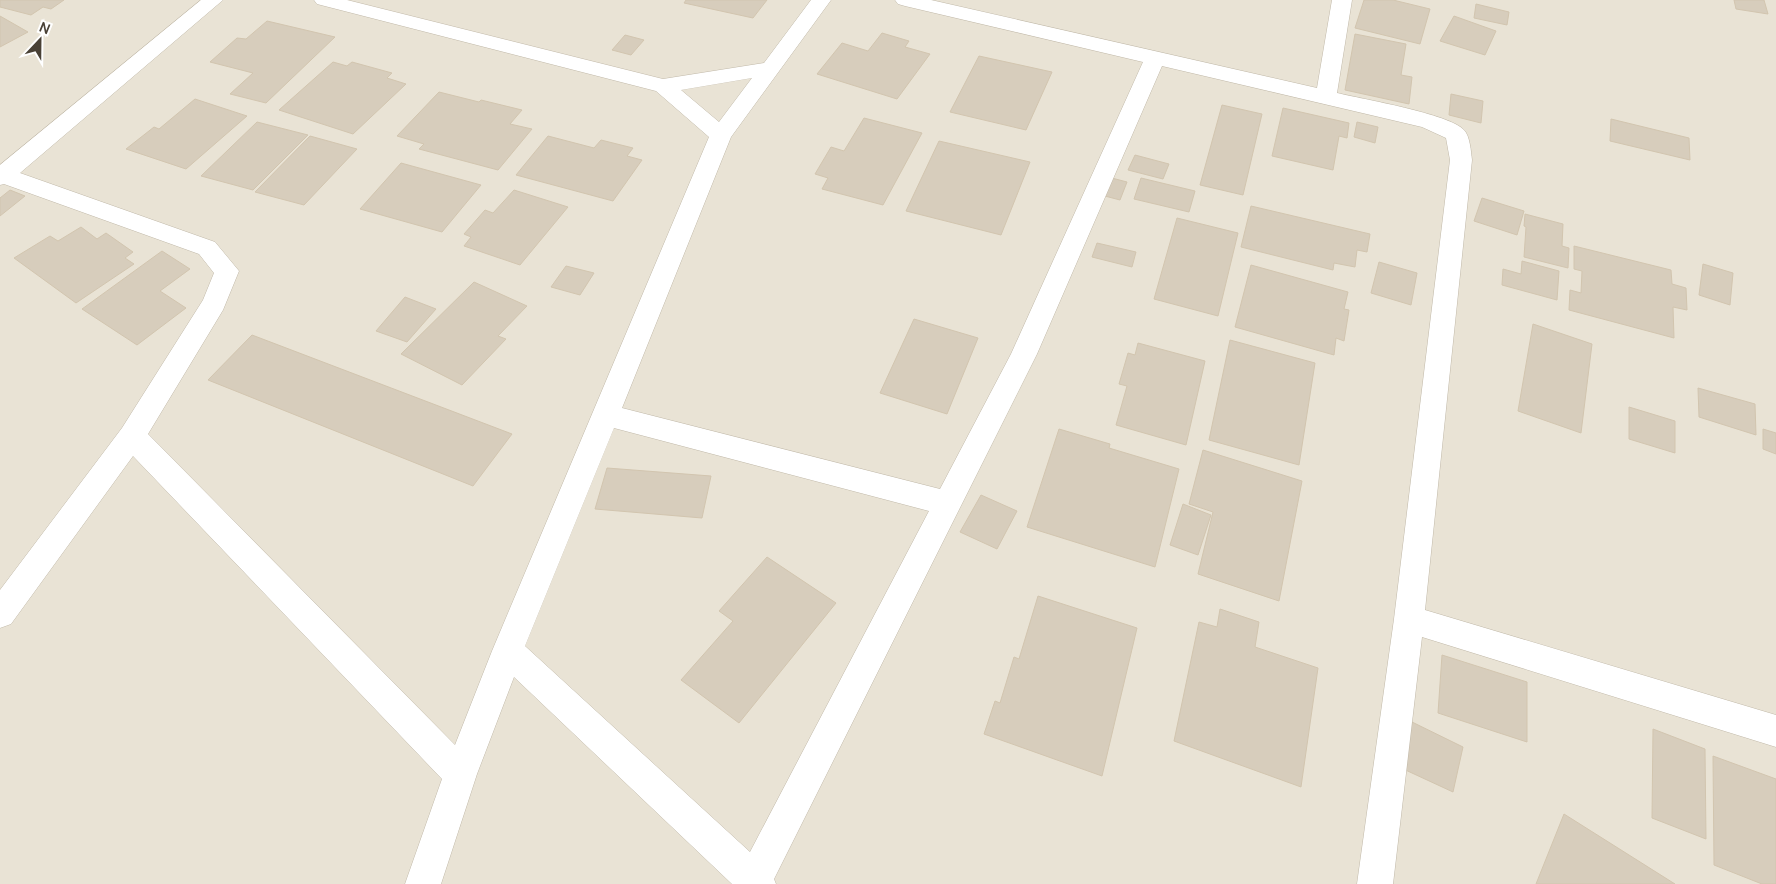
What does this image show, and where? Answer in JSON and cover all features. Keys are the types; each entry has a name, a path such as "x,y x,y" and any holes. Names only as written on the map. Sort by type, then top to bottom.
{"street":[{"path":"1,176 213,0"},
{"path":"324,0 663,86 771,68"},
{"path":"423,884 460,774 508,651 721,135 821,0"},
{"path":"905,0 1154,59 1326,97 1435,124 1456,134 1461,160 1409,618 1375,884"},
{"path":"1326,97 1342,0"},
{"path":"508,651 756,882 1024,354 1154,59"},
{"path":"663,86 721,135"},
{"path":"0,614 132,436 214,303 228,271 207,248 1,176"},
{"path":"606,415 948,504"},
{"path":"132,436 460,774"},
{"path":"1409,618 1776,731"}],"shaded area":[{"path":"0,0 1776,0 1776,884 0,884"}],"building":[{"path":"0,0 64,0 51,9 43,7 31,15 0,7"},
{"path":"686,0 767,0 753,18 684,3"},
{"path":"1364,0 1393,0 1430,9 1420,44 1355,28"},
{"path":"1734,0 1764,0 1768,14 1736,9"},
{"path":"1476,4 1509,12 1507,25 1474,18"},
{"path":"0,16 28,32 0,47"},
{"path":"1454,16 1496,31 1485,55 1440,41"},
{"path":"267,21 335,37 266,103 230,94 253,73 210,62 237,38 246,39"},
{"path":"882,33 909,41 905,47 930,54 897,99 817,74 842,43 868,51"},
{"path":"1355,34 1406,44 1401,75 1412,77 1409,104 1345,90"},
{"path":"625,35 644,40 631,55 612,50"},
{"path":"979,56 1052,72 1026,130 950,112"},
{"path":"333,62 347,66 352,62 392,73 387,78 406,84 353,134 279,110"},
{"path":"439,92 522,110 510,124 532,129 498,170 419,149 424,144 397,136"},
{"path":"1451,94 1483,101 1481,123 1449,115"},
{"path":"195,99 247,116 186,169 126,149 154,127 159,129"},
{"path":"1222,105 1262,114 1243,195 1200,185"},
{"path":"1283,108 1349,123 1347,138 1339,136 1333,170 1272,156"},
{"path":"864,118 922,133 883,205 822,189 828,178 815,174 831,147 844,151"},
{"path":"1611,119 1689,138 1690,160 1610,141"},
{"path":"257,122 308,135 253,190 201,176"},
{"path":"1357,122 1378,127 1375,143 1354,137"},
{"path":"310,136 357,149 304,205 255,192"},
{"path":"548,136 594,148 601,140 633,148 627,156 642,160 613,201 516,175"},
{"path":"939,141 1030,162 1001,235 906,211"},
{"path":"1135,155 1169,164 1163,179 1128,170"},
{"path":"401,163 481,185 442,232 360,209"},
{"path":"1108,177 1127,182 1120,200 1101,195"},
{"path":"1141,178 1195,191 1189,212 1134,199"},
{"path":"10,190 25,196 0,216 0,198"},
{"path":"514,190 568,207 520,265 464,246 471,237 464,234 485,210 493,213"},
{"path":"1482,198 1524,211 1517,235 1474,221"},
{"path":"1251,206 1370,234 1367,252 1357,250 1355,267 1334,263 1333,270 1241,247"},
{"path":"1525,214 1563,224 1562,246 1569,248 1568,268 1524,257"},
{"path":"1177,218 1238,233 1218,316 1154,299"},
{"path":"81,227 97,239 106,233 133,252 125,258 134,264 76,303 14,258 50,236 58,241"},
{"path":"1097,243 1136,252 1132,267 1092,257"},
{"path":"1574,246 1671,270 1672,284 1686,288 1687,310 1673,307 1674,338 1569,310 1570,290 1581,293 1582,271 1574,269"},
{"path":"162,251 190,269 160,291 186,308 137,345 82,309"},
{"path":"1522,261 1559,271 1557,300 1502,285 1503,269 1521,274"},
{"path":"1379,262 1417,273 1411,305 1371,293"},
{"path":"1703,264 1733,273 1730,305 1699,295"},
{"path":"1251,265 1348,292 1344,309 1349,310 1344,341 1336,338 1334,355 1235,327"},
{"path":"566,266 594,273 580,295 551,287"},
{"path":"474,282 527,306 498,336 506,339 462,385 401,354"},
{"path":"405,297 436,309 407,342 376,331"},
{"path":"914,319 978,338 947,414 880,393"},
{"path":"1533,324 1592,344 1581,433 1518,411"},
{"path":"252,335 512,434 473,486 208,380"},
{"path":"1230,340 1315,363 1299,465 1209,440"},
{"path":"1138,343 1205,361 1186,445 1116,425 1127,386 1119,384 1128,353 1135,355"},
{"path":"1698,388 1755,404 1756,435 1699,417"},
{"path":"1629,407 1675,421 1675,453 1629,439"},
{"path":"1059,429 1110,444 1109,448 1179,469 1155,567 1027,527"},
{"path":"1763,429 1776,433 1776,454 1763,449"},
{"path":"1203,450 1302,481 1279,601 1198,574 1213,512 1189,504"},
{"path":"607,468 711,476 702,518 595,509"},
{"path":"981,495 1017,511 997,549 960,532"},
{"path":"1183,504 1211,515 1198,555 1170,545"},
{"path":"767,557 836,603 739,723 681,680 733,621 719,611"},
{"path":"1038,596 1137,628 1102,776 984,734 995,701 1000,703 1014,657 1019,659"},
{"path":"1220,609 1259,622 1255,647 1318,668 1301,787 1174,741 1199,622 1217,627"},
{"path":"1442,655 1527,682 1527,742 1438,713"},
{"path":"1412,722 1463,747 1453,792 1399,767"},
{"path":"1653,729 1705,749 1706,839 1652,818"},
{"path":"1713,756 1776,779 1776,884 1762,884 1714,865"},
{"path":"1564,814 1675,884 1536,884"}]}
